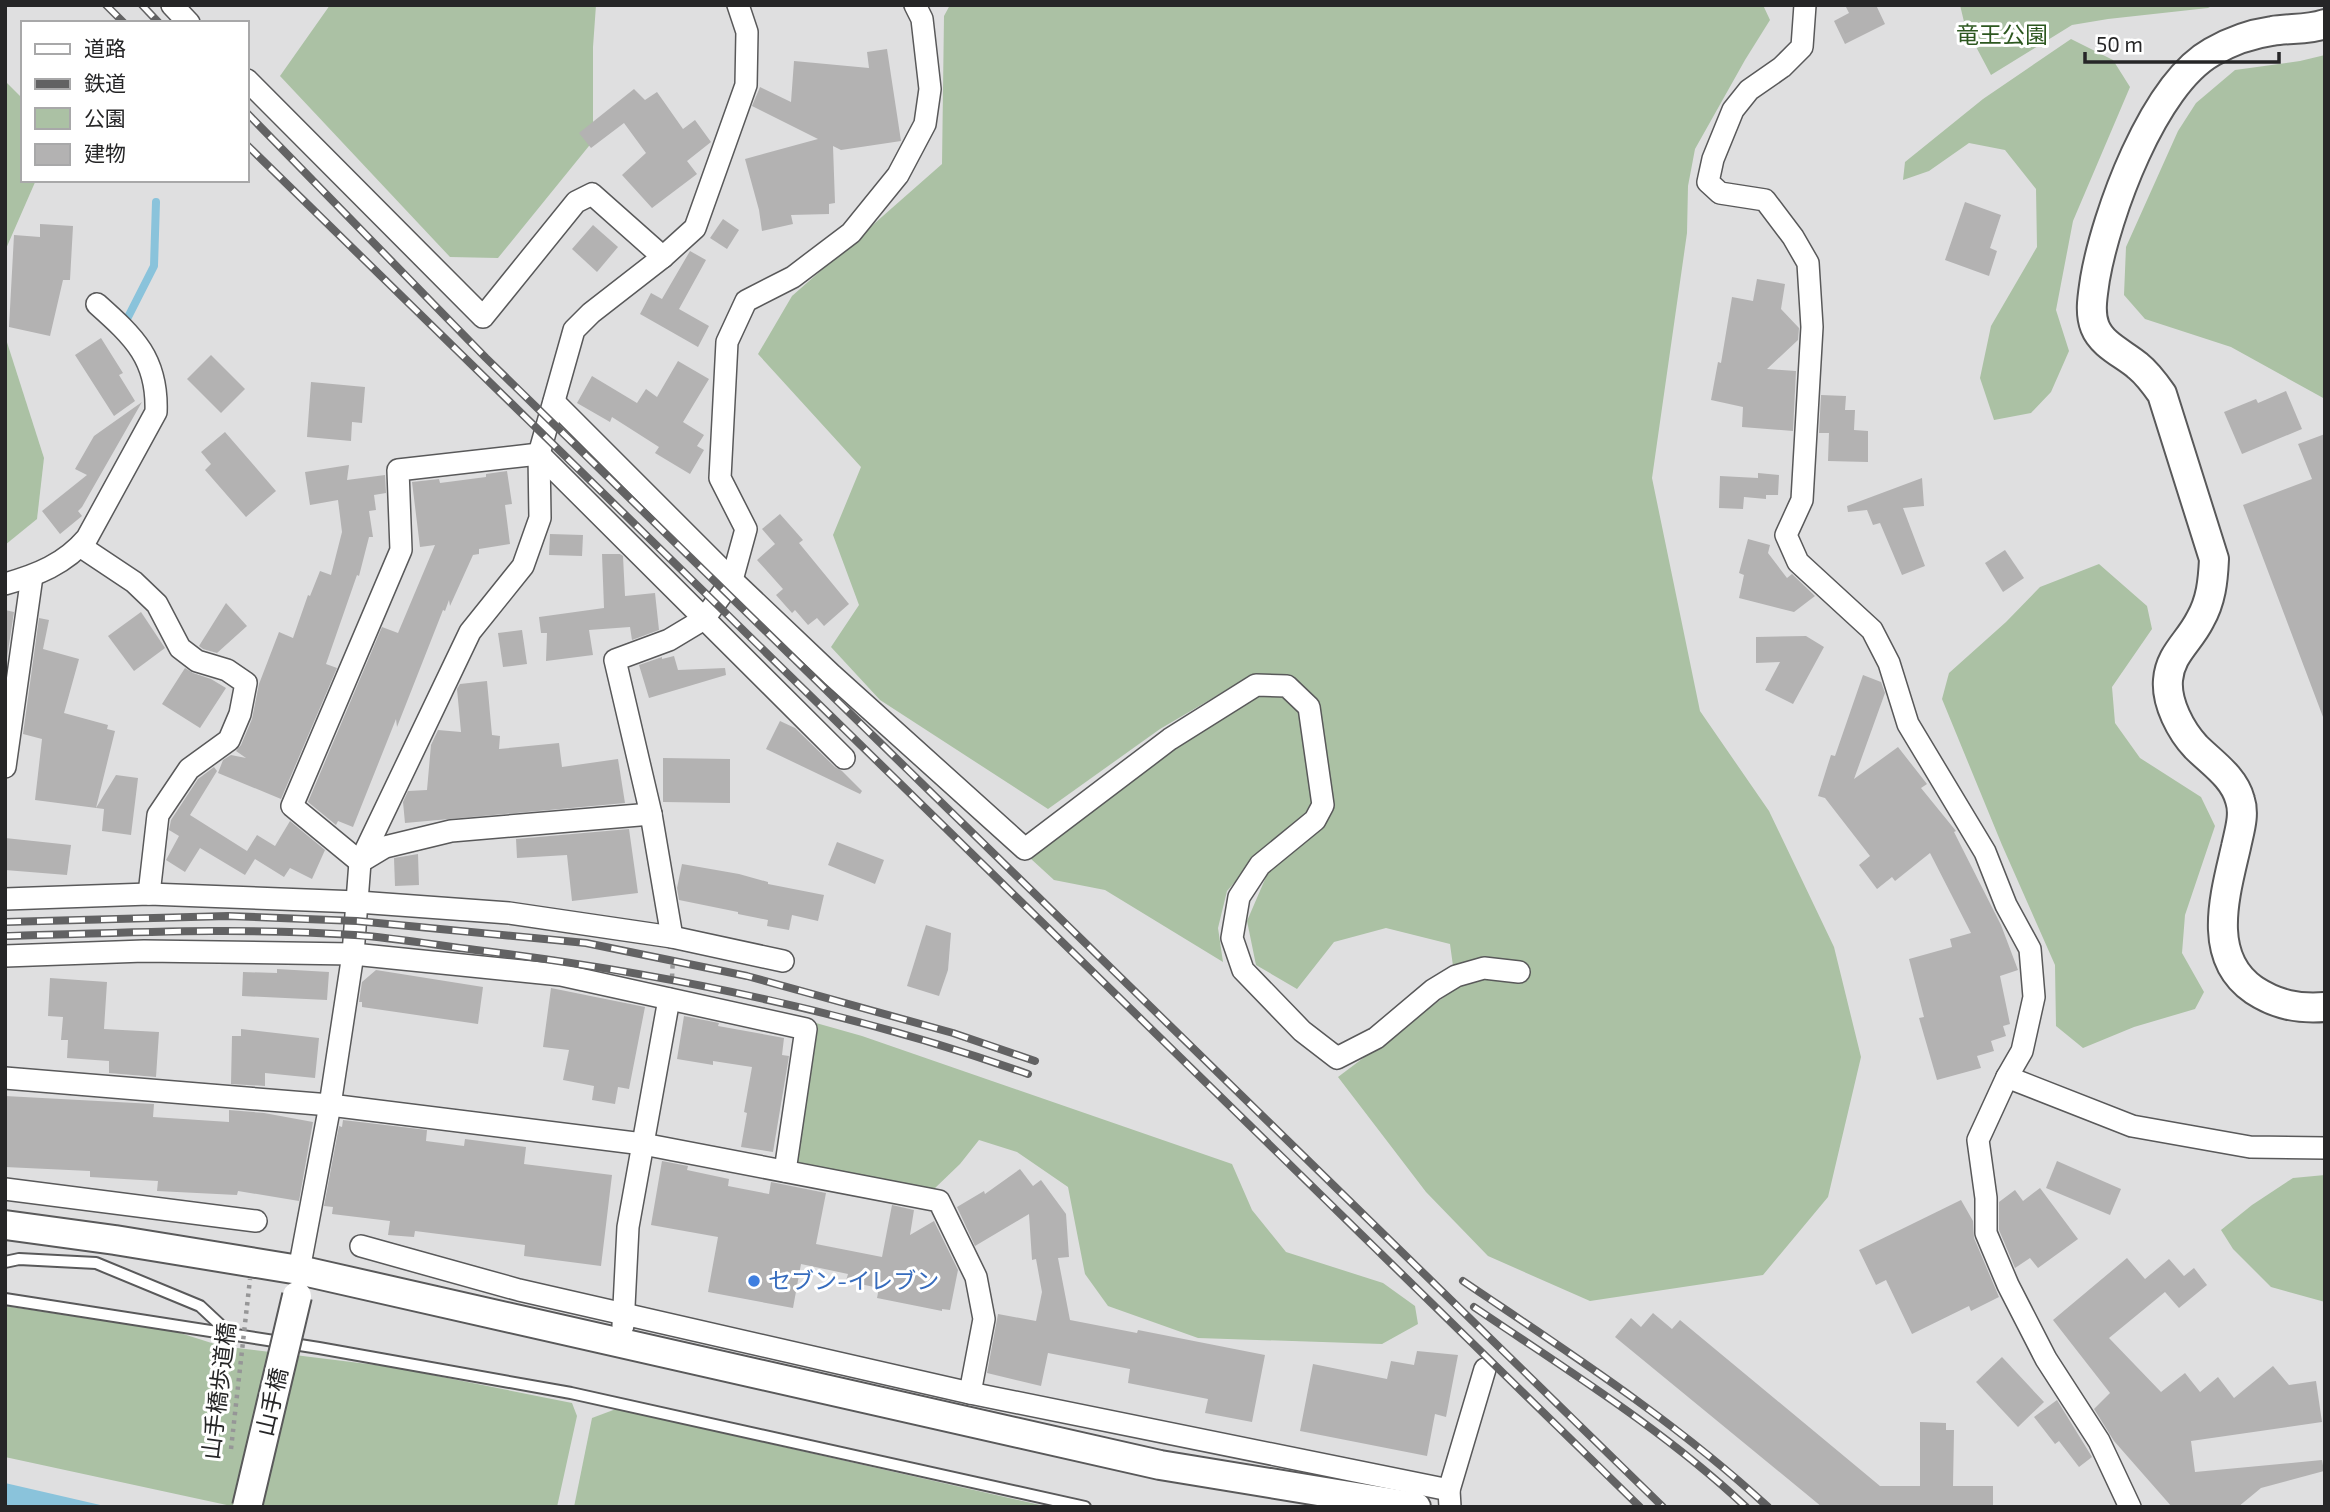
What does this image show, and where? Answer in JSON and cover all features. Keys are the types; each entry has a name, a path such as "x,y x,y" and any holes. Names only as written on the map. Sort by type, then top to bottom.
{"street":[{"path":"172,5 187,21"},
{"path":"298,1283 330,1105 353,954 360,862 470,632 523,566 540,518 539,454 574,330 695,228 746,85 747,32 738,5"},
{"path":"672,937 651,814 615,660 669,640 704,619 732,580 746,529 720,478 727,342 746,301 793,277 851,233 898,175 925,124 930,89 922,19 915,5"},
{"path":"1805,5 1802,47 1782,67 1749,90 1733,110 1713,159 1708,182 1720,192 1765,200 1793,237 1808,263 1812,327 1801,500 1786,536 1798,562 1872,630 1889,663 1908,724 1985,852 2007,905 2030,949 2034,997 2022,1051 1978,1140 1986,1198 1986,1233 2008,1285 2046,1359 2099,1441 2130,1507"},
{"path":"2325,24 2239,38 2210,53 2173,89 2147,131 2109,218 2091,304 2095,327 2109,345 2148,375 2162,394 2214,559 2209,603 2199,623 2170,663 2167,682 2169,702 2194,745 2234,786 2241,801 2242,819 2225,898 2223,940 2232,967 2249,986 2269,1000 2301,1009 2325,1007"},
{"path":"248,81 483,317 576,202 592,194 663,257"},
{"path":"5,584 32,576 66,560 80,546 87,538 156,412 157,388 152,368 128,331 97,304"},
{"path":"554,402 732,580 832,675 1025,849 1170,739 1255,685 1287,686 1308,707 1323,805 1315,820 1260,865 1239,897 1232,938 1243,970 1302,1031 1337,1058 1376,1038 1433,990 1456,976 1484,968 1519,972"},
{"path":"539,454 844,758"},
{"path":"360,862 292,806 401,550 398,470 539,454"},
{"path":"80,546 134,582 157,604 180,648 188,655 197,661 227,670 246,683 240,714 229,740 189,769 158,815 149,894"},
{"path":"5,767 32,576"},
{"path":"360,862 384,848 451,831 651,814"},
{"path":"5,899 149,894 358,902 509,913 672,937 783,961"},
{"path":"5,956 144,951 353,954 562,975 806,1029 785,1171"},
{"path":"622,1344 628,1227 669,999"},
{"path":"2007,1077 2132,1126 2250,1147 2325,1148"},
{"path":"5,1078 330,1105 643,1144 939,1201 976,1277 984,1319 970,1393"},
{"path":"5,1189 256,1221"},
{"path":"5,1225 94,1250 298,1283 622,1344 1160,1465 1416,1507"},
{"path":"361,1246 519,1290 1449,1498 1485,1369"},
{"name":"山手橋","path":"247,1507 298,1283"}],"lane":[{"path":"5,1262 94,1250 200,1306 230,1334"},
{"path":"5,1299 230,1334 570,1393 1085,1507"}],"path":[{"path":"669,999 674,943 672,937"},
{"name":"山手橋歩道橋","path":"230,1454 250,1279"}],"green space":[{"path":"330,5 596,5 593,141 498,258 450,257 280,76"},
{"path":"950,5 1763,5 1770,20 1695,149 1688,186 1687,233 1652,478 1700,711 1769,811 1834,947 1861,1057 1828,1197 1763,1275 1590,1301 1488,1256 1426,1192 1338,1077 1456,988 1450,944 1386,928 1334,942 1297,989 1256,965 1247,921 1269,870 1314,833 1317,703 1247,678 1160,729 1048,809 880,700 831,647 859,605 833,535 861,467 758,354 792,296 942,164 944,16"},
{"name":"竜王公園","path":"1960,5 2214,5 2208,8 2072,25 1991,75 1965,26"},
{"path":"2071,39 2113,60 2130,87 2073,221 2056,310 2069,351 2051,392 2031,413 1994,420 1980,378 1991,326 2037,247 2036,189 2005,150 1969,143 1929,171 1903,180 1905,162 1983,99"},
{"path":"2325,55 2325,399 2231,347 2145,319 2124,295 2126,247 2178,131 2196,103 2235,70"},
{"path":"5,81 21,97 21,182 35,182 5,251"},
{"path":"5,336 44,458 37,519 5,545"},
{"path":"2099,564 2147,606 2152,629 2112,687 2115,723 2140,758 2201,797 2215,826 2185,915 2182,953 2204,992 2195,1009 2134,1027 2083,1048 2056,1026 2055,965 1942,699 1949,673 2040,587"},
{"path":"1258,693 1284,694 1299,711 1313,800 1307,815 1256,858 1227,891 1218,928 1223,962 1105,890 1054,880 1030,858 1169,748"},
{"path":"816,1023 862,1036 1232,1164 1252,1210 1286,1252 1383,1283 1415,1306 1418,1324 1382,1344 1198,1338 1108,1306 1085,1274 1068,1187 1017,1152 979,1140 960,1164 934,1189 800,1166 793,1155"},
{"path":"2325,1175 2325,1302 2271,1287 2233,1249 2221,1230 2252,1205 2293,1178"},
{"path":"5,1306 177,1332 221,1346 392,1367 572,1403 577,1416 557,1507 236,1507 5,1457"},
{"path":"616,1409 1049,1507 574,1507 592,1418"}],"water":[{"path":"5,1483 109,1507 5,1507"}],"building":[{"path":"1845,5 1876,5 1885,24 1845,44 1834,21 1849,13"},
{"path":"887,49 901,141 841,150 833,146 835,203 829,204 829,214 791,215 793,224 762,231 745,159 818,139 752,106 760,87 791,102 794,61 869,68 867,52"},
{"path":"634,89 645,100 657,92 683,129 695,120 711,142 687,161 697,174 652,208 622,175 646,153 624,123 591,148 579,133"},
{"path":"1965,202 2001,215 1990,248 1997,251 1989,276 1945,260"},
{"path":"723,219 739,230 727,249 710,238"},
{"path":"40,224 73,226 70,280 63,280 50,336 9,327 14,235 40,237"},
{"path":"593,225 618,247 597,272 572,249"},
{"path":"690,251 706,260 679,309 709,326 698,347 640,314 651,293 662,299"},
{"path":"1757,279 1785,284 1781,309 1799,328 1798,340 1767,369 1796,371 1793,431 1742,427 1743,407 1711,400 1718,362 1721,363 1732,297 1753,301"},
{"path":"101,338 123,373 119,375 135,401 114,416 75,355"},
{"path":"211,355 245,389 221,413 187,379"},
{"path":"678,361 709,379 683,422 704,435 697,446 704,450 690,474 655,453 659,447 612,417 610,422 577,403 592,376 637,403 646,389 657,397"},
{"path":"311,382 365,387 362,423 352,422 351,441 307,437"},
{"path":"2286,391 2302,429 2242,454 2224,412 2256,399 2258,403"},
{"path":"1821,395 1846,396 1845,410 1855,410 1854,430 1868,431 1868,462 1828,461 1829,433 1819,433"},
{"path":"142,402 78,511 82,516 60,534 42,511 87,475 75,469 94,436"},
{"path":"225,432 276,491 246,517 205,470 211,464 201,452"},
{"path":"2325,434 2323,717 2243,505 2312,479 2298,444"},
{"path":"349,465 347,480 385,475 386,493 374,495 376,510 369,511 373,537 369,537 359,576 357,575 326,664 337,668 281,799 218,773 223,760 231,755 246,758 236,751 252,719 259,684 279,632 293,638 308,595 310,596 320,571 331,575 342,532 338,500 310,505 305,472"},
{"path":"507,471 512,504 505,505 510,544 479,549 479,554 473,555 450,606 449,600 445,611 443,610 397,727 396,719 353,827 338,821 336,825 308,802 382,627 398,633 435,545 420,547 412,482 439,479 440,483 486,477 486,474"},
{"path":"1758,473 1779,475 1778,495 1766,495 1766,499 1744,497 1743,509 1719,508 1720,476 1758,478"},
{"path":"1922,478 1924,506 1903,508 1925,566 1902,575 1880,523 1873,525 1867,510 1848,512 1847,506"},
{"path":"780,514 803,540 799,543 849,604 824,626 817,618 808,625 795,610 792,613 776,595 783,589 757,560 775,544 762,529"},
{"path":"550,534 583,535 582,556 549,555"},
{"path":"1748,539 1770,545 1768,553 1787,578 1792,574 1815,596 1794,612 1739,598 1744,575 1739,573"},
{"path":"2005,550 2024,578 2003,592 1985,563"},
{"path":"602,554 623,556 625,596 655,593 659,630 632,640 630,627 589,630 593,655 546,661 547,633 541,633 539,617 604,608"},
{"path":"226,603 247,626 217,653 203,649 199,646"},
{"path":"5,610 14,612 5,671"},
{"path":"141,612 165,648 134,671 108,636"},
{"path":"39,618 49,620 43,649 79,659 64,713 108,725 107,729 115,731 96,808 35,800 42,739 23,734"},
{"path":"522,630 527,664 503,667 498,633"},
{"path":"1806,636 1824,647 1793,704 1765,690 1780,662 1756,663 1756,637"},
{"path":"674,656 678,670 725,668 726,675 649,698 639,665"},
{"path":"185,668 226,688 200,728 162,704"},
{"path":"1863,675 1881,682 1885,693 1854,779 1898,747 1927,784 1921,788 1956,831 1954,832 2001,925 2018,970 2000,976 2010,1024 2003,1026 2006,1036 1991,1041 1994,1051 1977,1056 1981,1068 1937,1080 1919,1018 1924,1017 1909,959 1952,947 1950,939 1971,933 1930,853 1895,881 1892,877 1877,889 1859,865 1870,856 1825,798 1818,796 1831,755 1835,756"},
{"path":"487,681 492,735 500,736 499,749 559,743 562,767 618,759 625,803 405,823 403,802 408,791 427,790 431,745 438,730 461,732 457,689 460,684"},
{"path":"780,721 795,728 862,791 860,794 766,749"},
{"path":"663,758 730,759 730,803 663,802"},
{"path":"214,767 217,771 190,815 247,851 257,835 275,846 290,821 325,850 312,879 290,868 284,877 255,859 245,875 200,848 185,872 166,860 179,836 169,830 171,820 198,779"},
{"path":"116,775 138,778 131,835 102,831 104,809 96,808"},
{"path":"629,829 638,893 572,901 567,855 517,858 516,839"},
{"path":"5,838 71,845 67,875 5,870"},
{"path":"837,842 884,860 875,884 828,865"},
{"path":"418,854 419,885 395,886 394,858"},
{"path":"682,864 739,874 768,884 824,895 818,921 792,915 789,930 767,926 768,920 679,900 677,888"},
{"path":"926,925 951,933 948,970 939,996 907,986"},
{"path":"277,969 329,972 327,1000 242,996 243,972 277,973"},
{"path":"376,970 483,987 478,1024 362,1007 362,1002 359,1002 362,982"},
{"path":"50,978 107,982 104,1029 159,1032 156,1077 109,1073 109,1061 67,1058 68,1040 61,1040 63,1017 48,1016"},
{"path":"551,988 645,1007 629,1089 618,1087 615,1104 592,1100 594,1086 563,1080 569,1050 543,1047"},
{"path":"684,1016 719,1023 718,1026 784,1038 782,1055 789,1056 773,1152 741,1147 752,1067 713,1061 713,1065 677,1059"},
{"path":"241,1029 319,1038 315,1078 265,1073 265,1086 231,1084 232,1036 241,1036"},
{"path":"5,1096 154,1104 153,1117 229,1122 229,1110 313,1122 299,1201 238,1191 237,1195 157,1191 158,1181 90,1177 90,1171 5,1167"},
{"path":"343,1120 427,1130 426,1141 464,1146 465,1139 526,1147 524,1164 612,1175 601,1266 524,1256 525,1245 415,1231 414,1237 388,1235 390,1221 332,1214 333,1207 324,1206 339,1126 342,1127"},
{"path":"662,1161 688,1166 687,1170 729,1179 728,1186 769,1194 771,1182 826,1193 816,1244 882,1257 892,1205 914,1210 910,1235 934,1221 958,1270 950,1310 942,1311 877,1298 879,1288 846,1281 848,1274 801,1264 793,1308 708,1292 718,1237 651,1225"},
{"path":"2057,1161 2121,1189 2110,1215 2046,1188"},
{"path":"1020,1169 1033,1186 1041,1180 1066,1214 1069,1257 1058,1258 1070,1320 1137,1333 1138,1330 1265,1355 1252,1422 1205,1413 1208,1399 1128,1383 1130,1369 1048,1353 1041,1386 987,1373 998,1314 1036,1321 1042,1292 1036,1259 1032,1260 1029,1214 975,1246 957,1207 984,1191 985,1194"},
{"path":"2040,1188 2078,1239 2038,1268 2030,1258 2015,1268 1999,1230 1999,1202 2015,1190 2023,1201"},
{"path":"1961,1200 1973,1221 1974,1238 1999,1297 1971,1311 1969,1306 1912,1334 1886,1280 1876,1285 1859,1250"},
{"path":"2127,1258 2145,1279 2169,1259 2184,1276 2194,1268 2207,1285 2179,1308 2165,1292 2109,1338 2161,1392 2185,1373 2200,1392 2218,1377 2234,1398 2273,1366 2289,1385 2316,1381 2322,1422 2191,1441 2195,1472 2322,1460 2324,1471 2261,1488 2238,1507 2172,1507 2114,1441 2094,1409 2110,1393 2053,1320"},
{"path":"1653,1313 1672,1329 1680,1320 1880,1486 1920,1486 1920,1422 1946,1423 1946,1430 1954,1430 1953,1486 1993,1486 1993,1507 1822,1507 1615,1337 1631,1318 1641,1327"},
{"path":"1417,1351 1458,1355 1446,1417 1435,1414 1427,1456 1300,1431 1313,1364 1387,1379 1391,1361 1414,1365"},
{"path":"2002,1357 2044,1402 2018,1427 1976,1382"},
{"path":"2057,1400 2092,1457 2079,1467 2059,1441 2055,1444 2034,1417"}],"waterway":[{"path":"125,323 154,266 156,202"}],"railway":[{"path":"106,5 122,21"},
{"path":"142,5 157,21"},
{"path":"248,114 486,358 1663,1507"},
{"path":"248,146 1640,1507"},
{"path":"5,922 228,916 357,921 586,943 747,976 953,1033 1035,1061"},
{"path":"5,936 268,931 385,938 546,959 686,983 824,1013 893,1031 1028,1074"},
{"path":"1463,1281 1658,1416 1768,1507"},
{"path":"1474,1307 1648,1426 1746,1507"}],"place":[{"name":"セブン-イレブン","path":"754,1281"}]}
